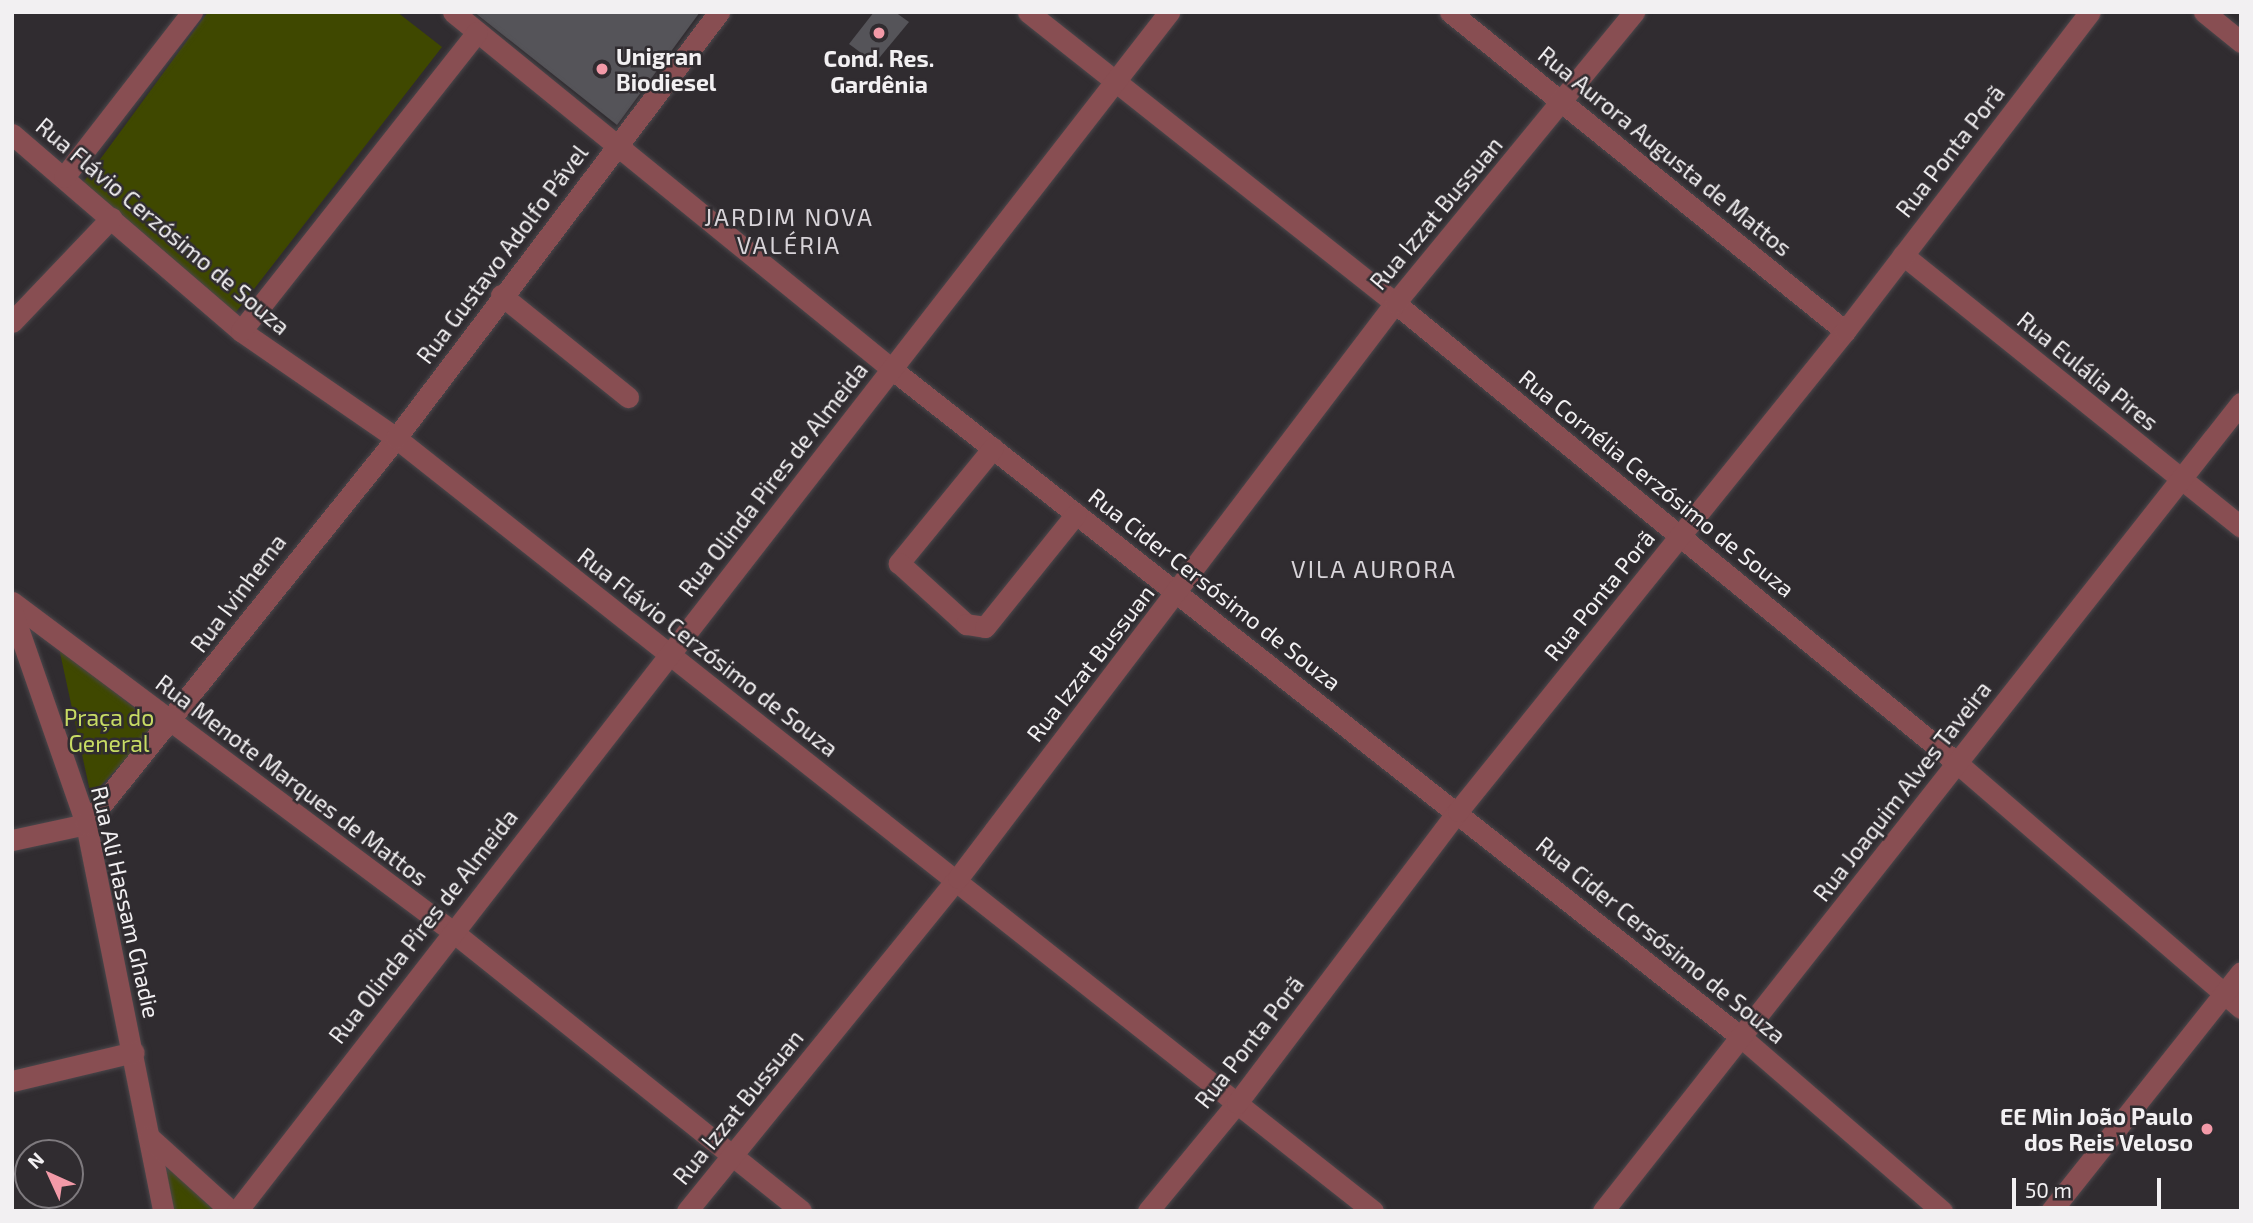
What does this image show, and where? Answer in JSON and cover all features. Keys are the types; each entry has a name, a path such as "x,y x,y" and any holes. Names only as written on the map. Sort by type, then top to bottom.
{"street":[{"path":"64,177 192,12"},
{"name":"Rua Cider Cersósimo de Souza","path":"453,12 616,148 893,370 1458,811 1741,1037 1942,1211"},
{"name":"Rua Gustavo Adolfo Pável","path":"324,524 396,439 501,295 719,12"},
{"name":"Rua Cornélia Cerzósimo de Souza","path":"1028,12 1395,303 1680,536 1956,763 2241,1008"},
{"name":"Rua Olinda Pires de Almeida","path":"237,1211 1169,12"},
{"name":"Rua Aurora Augusta de Mattos","path":"1450,12 1845,331"},
{"name":"Rua Izzat Bussuan","path":"687,1211 958,878 1178,593 1395,303 1634,12"},
{"name":"Rua Ponta Porã","path":"1148,1211 1237,1103 1458,811 1845,331 2090,12"},
{"path":"2204,12 2241,42"},
{"path":"241,331 477,32"},
{"name":"Rua Flávio Cerzósimo de Souza","path":"12,134 241,331 396,439 667,656 958,878 1373,1211"},
{"path":"12,322 111,218"},
{"name":"Rua Eulália Pires","path":"1903,255 2179,480 2241,527"},
{"path":"501,295 628,397"},
{"name":"Rua Joaquim Alves Taveira","path":"1603,1211 2241,403"},
{"path":"993,448 899,564 966,624 985,627 1076,514"},
{"name":"Rua Ivinhema","path":"86,824 171,723 324,524"},
{"name":"Rua Menote Marques de Mattos","path":"12,602 452,931 801,1211"},
{"name":"Rua Ali Hassam Ghadie","path":"12,611 86,824 134,1052 163,1211"},
{"path":"12,841 86,824"},
{"path":"2051,1211 2241,972"},
{"path":"12,1081 134,1052"},
{"path":"149,1137 231,1211"}],"green space":[{"path":"208,12 397,12 442,47 233,316 74,195"},
{"name":"Praça do General","path":"59,648 157,726 91,796"},
{"path":"156,1153 219,1211 168,1211"}],"building":[{"name":"Unigran Biodiesel","path":"474,12 700,12 617,125"},
{"name":"Cond. Res. Gardênia","path":"874,12 895,12 909,22 875,63 849,44"}],"place":[{"name":"Cond. Res. Gardênia","path":"879,33"},
{"name":"Unigran Biodiesel","path":"602,69"},
{"name":"EE Min João Paulo dos Reis Veloso","path":"2207,1129"}],"district":[{"name":"JARDIM NOVA VALÉRIA","path":"789,231"},
{"name":"VILA AURORA","path":"1374,569"}]}
